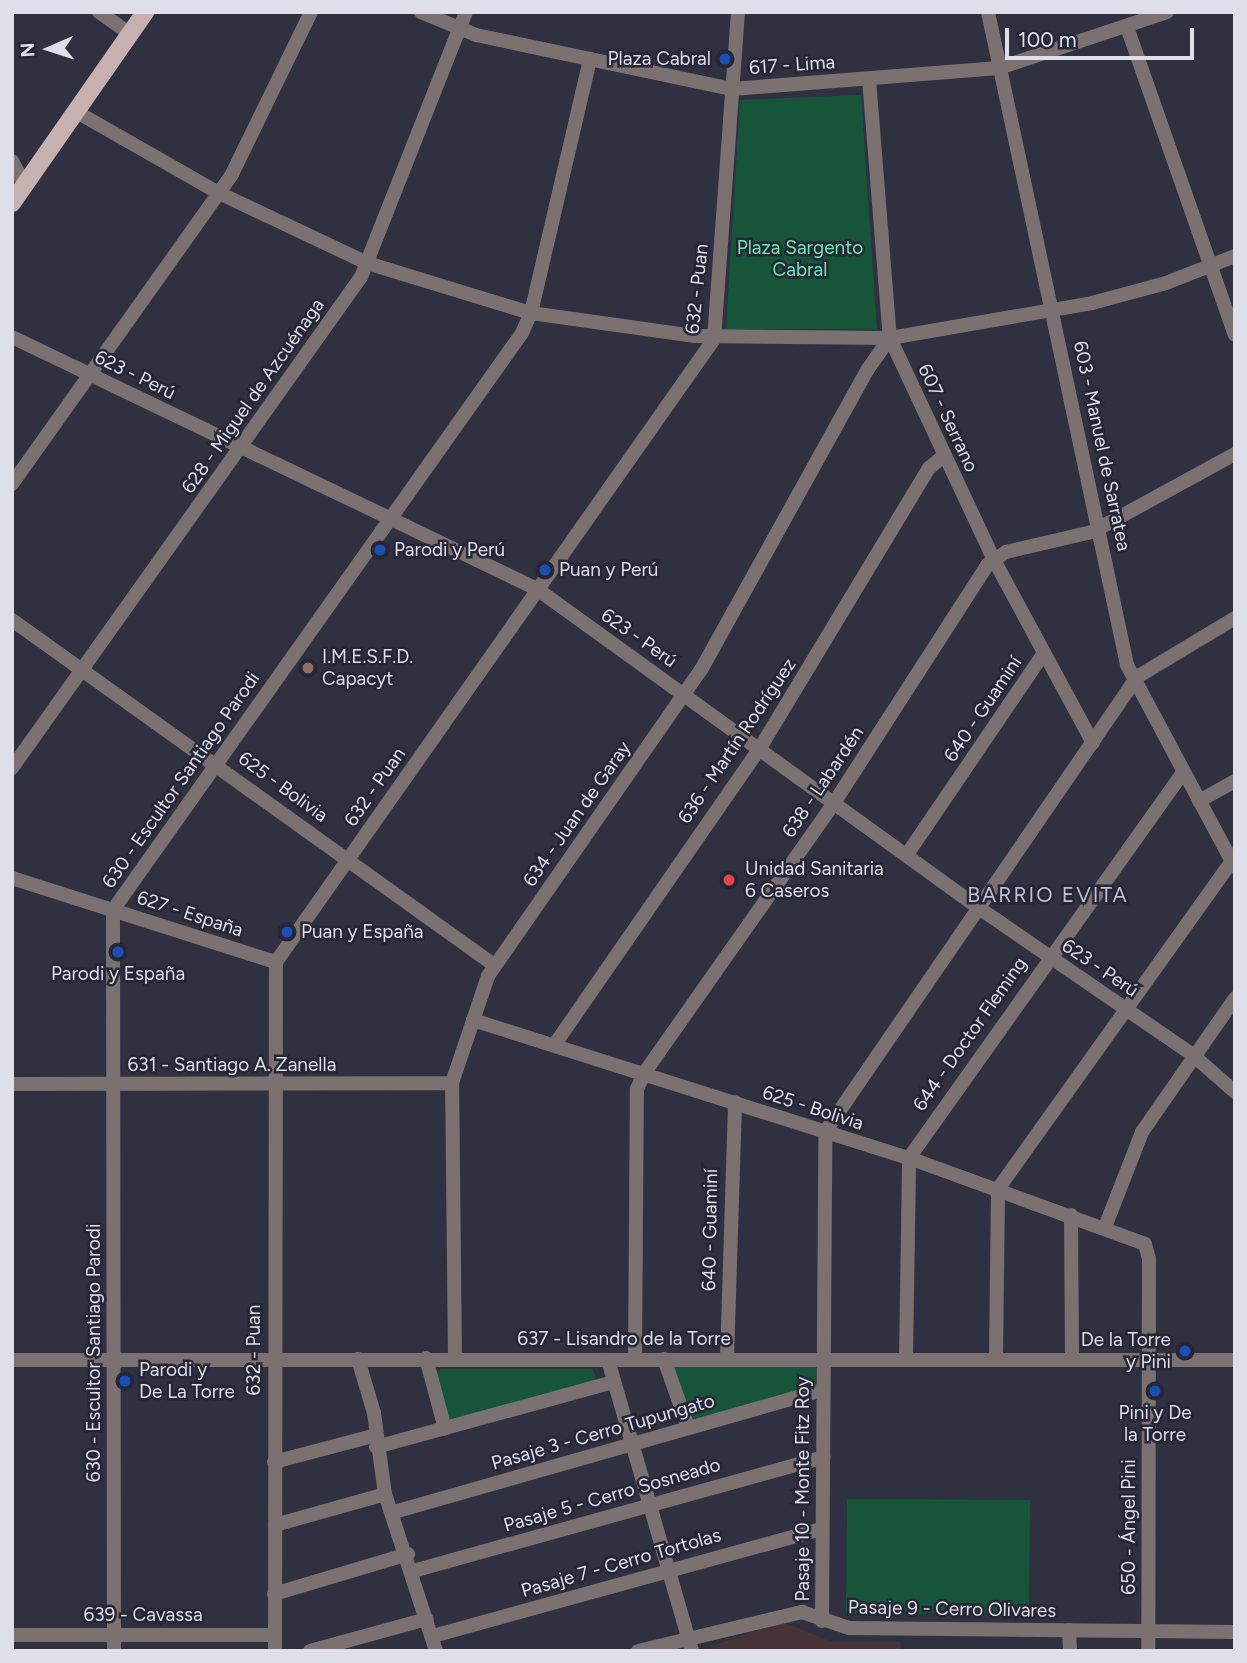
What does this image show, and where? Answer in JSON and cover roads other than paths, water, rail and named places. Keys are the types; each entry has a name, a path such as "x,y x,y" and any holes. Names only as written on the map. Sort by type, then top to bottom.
{"main road":[{"path":"12,202 145,12"}],"street":[{"path":"99,12 130,34"},
{"path":"12,484 219,193 241,158 311,12"},
{"name":"617 - Lima","path":"421,12 459,30 732,89 999,68 1167,12"},
{"name":"628 - Miguel de Azcuénaga","path":"12,768 240,448 367,263 466,12"},
{"name":"632 - Puan","path":"275,1651 273,1085 276,962 714,338 738,12"},
{"name":"603 - Manuel de Sarratea","path":"988,12 1134,683 1233,864"},
{"path":"1127,27 1209,268 1235,335"},
{"name":"630 - Escultor Santiago Parodi","path":"114,1651 111,1085 113,910 522,333 531,313 590,59"},
{"name":"607 - Serrano","path":"869,79 890,338 993,560 1042,656 1093,743"},
{"path":"75,111 219,193 367,263 531,313 714,338 890,338 1053,310 1209,268 1235,256"},
{"path":"12,161 25,185"},
{"name":"623 - Perú","path":"12,337 537,589 834,803 908,853 979,908 1194,1056 1235,1092"},
{"name":"634 - Juan de Garay","path":"455,1359 452,1083 494,965 685,694 868,369 890,338"},
{"path":"993,560 1006,552 1101,528 1235,454"},
{"name":"636 - Martín Rodríguez","path":"555,1044 650,901 760,748 929,468 943,456"},
{"name":"638 - Labardén","path":"635,1360 637,1088 645,1072 834,803 993,560"},
{"path":"825,1132 1144,670 1235,618"},
{"name":"625 - Bolivia","path":"12,620 217,762 494,965"},
{"name":"640 - Guaminí","path":"908,853 1042,656"},
{"name":"644 - Doctor Fleming","path":"909,1158 1048,957 1183,773"},
{"path":"1199,801 1235,781"},
{"path":"996,1357 998,1189 1124,1007 1233,864"},
{"name":"627 - España","path":"12,878 276,962"},
{"path":"1105,1227 1131,1152 1235,998"},
{"name":"625 - Bolivia","path":"473,1020 645,1072 909,1158 1138,1241"},
{"name":"631 - Santiago A. Zanella","path":"12,1084 452,1083"},
{"name":"640 - Guaminí","path":"727,1359 735,1102"},
{"name":"Pasaje 10 - Monte Fitz Roy","path":"822,1620 825,1132"},
{"path":"906,1357 909,1158"},
{"path":"1071,1215 1072,1359"},
{"name":"650 - Ángel Pini","path":"1138,1241 1145,1244 1149,1259 1148,1651"},
{"name":"637 - Lisandro de la Torre","path":"12,1360 635,1360 822,1357 1235,1360"},
{"path":"426,1358 445,1429"},
{"path":"358,1359 385,1494 394,1512 435,1644"},
{"path":"664,1359 688,1427"},
{"path":"608,1360 630,1443 691,1644"},
{"path":"274,1462 445,1429 613,1382"},
{"name":"Pasaje 3 - Cerro Tupungato","path":"394,1512 823,1390"},
{"name":"Pasaje 5 - Cerro Sosneado","path":"413,1571 822,1457"},
{"path":"275,1525 385,1494"},
{"name":"Pasaje 7 - Cerro Tortolas","path":"435,1644 669,1568 821,1529"},
{"path":"274,1594 408,1555"},
{"name":"Pasaje 9 - Cerro Olivares","path":"638,1651 691,1644 792,1612 849,1628 1148,1631"},
{"path":"310,1651 428,1619"},
{"path":"1069,1630 1070,1651"},
{"path":"1148,1631 1235,1632"},
{"name":"639 - Cavassa","path":"12,1635 274,1635"}],"place":[{"name":"Plaza Cabral","path":"725,59"},
{"name":"Parodi y Perú","path":"380,550"},
{"name":"Puan y Perú","path":"545,570"},
{"name":"I.M.E.S.F.D. Capacyt","path":"308,668"},
{"name":"Unidad Sanitaria 6 Caseros","path":"729,880"},
{"name":"Puan y España","path":"287,932"},
{"name":"Parodi y España","path":"118,952"},
{"name":"De la Torre y Pini","path":"1185,1351"},
{"name":"Parodi y De La Torre","path":"125,1381"},
{"name":"Pini y De la Torre","path":"1155,1391"}],"district":[{"name":"BARRIO EVITA","path":"1048,895"}],"park label":[{"name":"Plaza Sargento Cabral","path":"800,259"}]}
